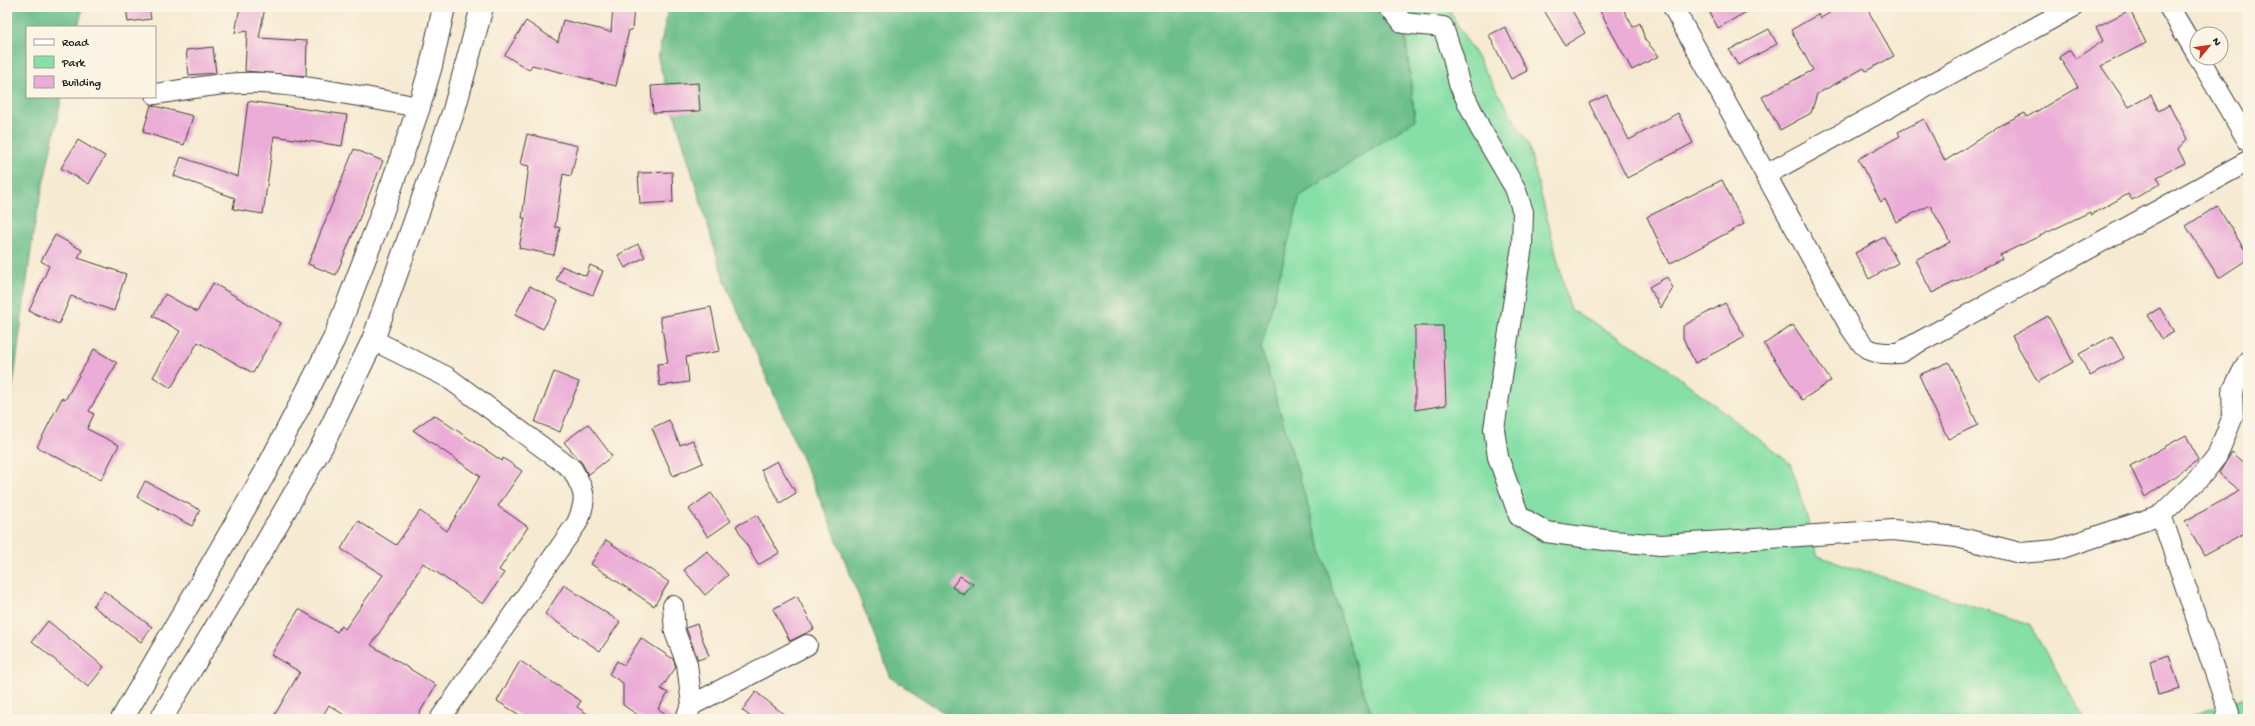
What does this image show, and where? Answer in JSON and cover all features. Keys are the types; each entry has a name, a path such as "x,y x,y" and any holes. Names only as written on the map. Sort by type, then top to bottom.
{"street":[{"path":"122,719 265,473 334,339 378,224 419,107 432,66 444,7"},
{"path":"161,719 257,559 323,444 373,340 454,110 482,7"},
{"path":"1391,7 1403,23 1443,27 1453,57 1459,84 1480,128 1515,188 1523,212 1522,246 1494,429 1498,457 1518,516 1546,532 1612,541 1661,545 1893,530 1957,537 2020,553 2056,550 2161,515 2202,475 2217,456 2240,416 2232,392 2248,361"},
{"path":"1673,7 1767,174 1850,327 1864,348 1880,354 1899,352 2248,161"},
{"path":"1767,174 2073,7"},
{"path":"2169,7 2189,41"},
{"path":"2204,66 2248,141"},
{"path":"156,94 217,85 261,83 311,88 419,107"},
{"path":"373,340 447,377 572,469 582,487 585,505 578,523 440,719"},
{"path":"2161,515 2229,713 2225,719"},
{"path":"673,606 675,632 687,664 688,712 807,645"}],"green space":[{"path":"7,7 83,7 78,26 26,26 26,98 62,98 34,228 7,431"},
{"path":"668,7 1402,7 1415,120 1300,196 1261,348 1361,685 1374,719 954,719 891,678 830,523 723,277 658,59"},
{"path":"1402,7 1447,7 1528,143 1570,309 1654,358 1791,464 1818,556 2029,624 2085,719 1374,719 1361,685 1261,348 1300,196 1415,120"},
{"path":"2248,696 2248,719 2181,719"}],"building":[{"path":"126,7 149,7 151,19 128,22"},
{"path":"240,7 265,7 259,38 307,41 306,76 245,71 247,31 235,33"},
{"path":"613,7 634,7 632,30 629,30 616,86 532,65 529,70 505,55 526,21 558,42 563,20 611,32"},
{"path":"1542,7 1570,7 1585,33 1565,45"},
{"path":"1598,7 1622,7 1633,27 1640,23 1645,40 1659,56 1632,70"},
{"path":"1707,7 1755,7 1718,28"},
{"path":"1839,7 1866,7 1894,56 1866,71 1864,68 1817,94 1811,113 1780,130 1762,97 1813,70 1791,30 1819,14 1821,18"},
{"path":"2130,10 2146,43 2101,66 2129,107 2151,95 2159,111 2169,105 2187,139 2178,149 2185,163 2157,177 2161,183 2132,200 2128,194 2091,215 2090,212 2000,255 2002,259 1932,293 1915,260 1950,242 1930,205 1896,222 1885,199 1881,202 1858,159 1900,136 1898,132 1924,119 1945,161 2002,124 2025,113 2027,117 2078,87 2059,57 2070,50 2076,59 2103,41 2096,27"},
{"path":"1505,27 1527,71 1511,79 1489,35"},
{"path":"1769,29 1777,44 1738,65 1729,50"},
{"path":"213,47 216,73 189,75 186,50"},
{"path":"698,83 700,111 653,113 651,86"},
{"path":"1607,95 1629,140 1678,113 1693,143 1627,178 1589,103"},
{"path":"248,101 347,115 342,146 274,136 263,214 233,209 235,198 174,176 181,157 238,177"},
{"path":"151,105 193,116 184,145 143,132"},
{"path":"527,134 578,146 571,176 563,174 555,227 560,228 554,255 519,248 525,218 522,218 529,166 520,164"},
{"path":"78,140 105,156 89,184 61,168"},
{"path":"354,149 383,161 336,275 308,264"},
{"path":"672,172 673,202 640,204 638,173"},
{"path":"1722,180 1744,224 1669,264 1647,217"},
{"path":"2217,206 2248,255 2248,259 2219,278 2186,226"},
{"path":"55,235 82,250 78,258 126,274 114,311 71,296 59,324 29,311 49,266 41,261"},
{"path":"1884,237 1898,263 1869,279 1855,253"},
{"path":"638,244 645,257 625,268 618,255"},
{"path":"590,265 603,271 593,295 556,280 562,266 586,276"},
{"path":"1667,277 1673,288 1661,308 1649,287"},
{"path":"213,283 281,323 253,373 198,342 171,388 153,377 180,331 153,316 165,294 197,312"},
{"path":"530,286 558,301 543,329 515,315"},
{"path":"1725,303 1745,337 1695,363 1683,338 1683,326"},
{"path":"711,307 720,351 686,357 689,382 660,386 657,364 668,363 660,317"},
{"path":"2160,308 2174,332 2162,339 2148,315"},
{"path":"2048,316 2073,362 2038,382 2012,336"},
{"path":"1793,325 1831,381 1802,400 1764,344"},
{"path":"1415,326 1443,326 1446,405 1415,410"},
{"path":"2112,336 2124,358 2090,376 2079,354"},
{"path":"94,349 117,363 89,411 94,414 87,429 119,445 101,480 37,447 62,398 65,400"},
{"path":"1949,362 1978,425 1948,439 1919,375"},
{"path":"554,372 579,382 560,432 535,422"},
{"path":"434,415 502,461 503,458 522,471 498,506 528,527 499,570 504,573 483,604 423,563 397,607 371,645 436,685 416,719 350,719 329,705 321,719 272,719 300,672 271,655 299,609 337,632 341,626 345,629 383,575 341,549 358,521 396,545 420,511 447,531 480,476 413,430"},
{"path":"669,420 680,445 693,440 703,463 673,476 652,428"},
{"path":"588,424 612,456 588,475 582,463 564,442"},
{"path":"2186,435 2198,460 2145,497 2130,466"},
{"path":"2232,452 2248,466 2248,531 2204,555 2185,521 2240,491 2219,473"},
{"path":"777,461 796,493 780,503 761,470"},
{"path":"145,481 200,510 192,526 137,497"},
{"path":"711,493 731,521 708,537 689,509"},
{"path":"757,515 779,553 758,565 736,526"},
{"path":"606,540 669,582 654,606 591,564"},
{"path":"707,551 728,575 705,595 684,570"},
{"path":"960,576 973,584 964,595 952,587"},
{"path":"564,585 620,622 600,651 545,614"},
{"path":"104,591 152,627 141,642 93,606"},
{"path":"797,596 814,629 790,641 773,609"},
{"path":"48,621 104,667 88,687 32,641"},
{"path":"697,624 709,656 698,660 686,628"},
{"path":"641,638 673,659 676,667 661,689 668,693 658,709 674,719 644,719 623,705 623,683 609,674 617,661 624,665"},
{"path":"2169,655 2180,689 2158,695 2150,661"},
{"path":"520,661 581,701 577,707 595,719 526,719 497,701"},
{"path":"756,692 790,719 753,719 742,710"}]}
